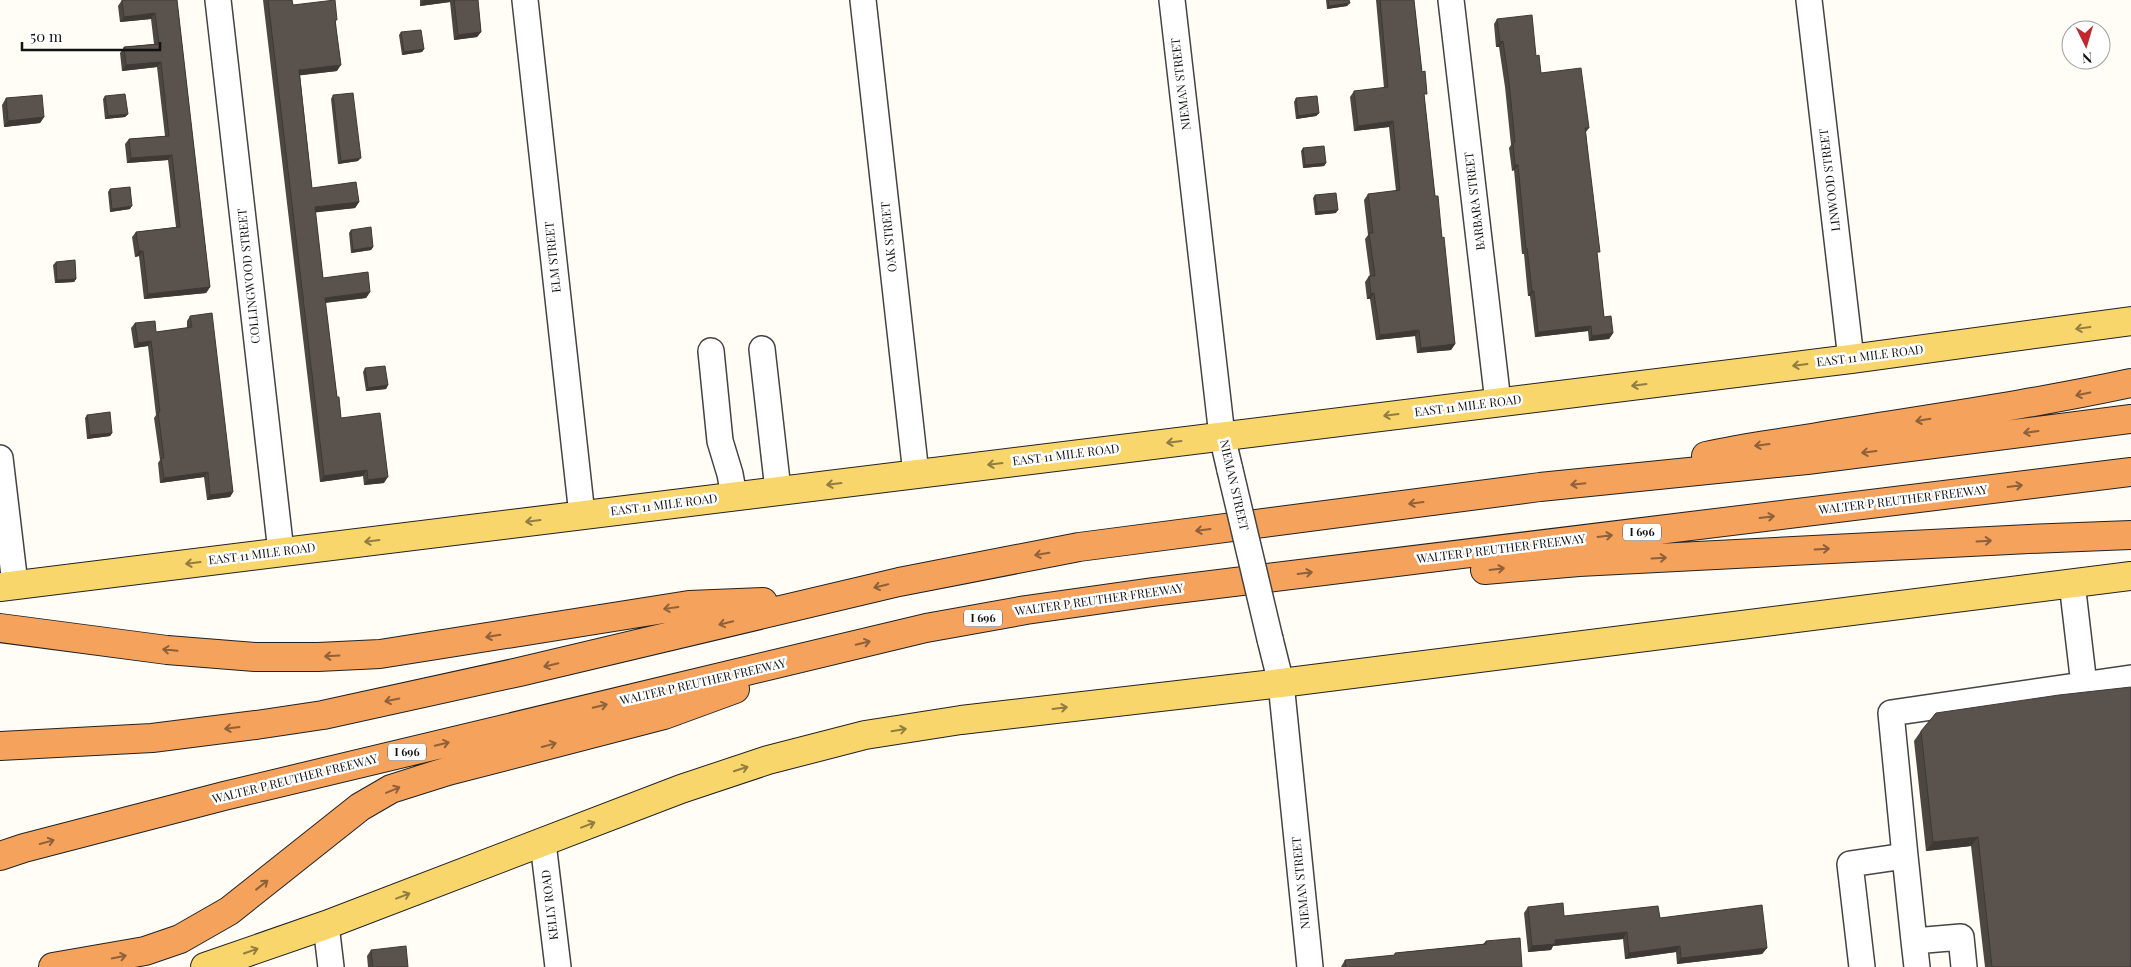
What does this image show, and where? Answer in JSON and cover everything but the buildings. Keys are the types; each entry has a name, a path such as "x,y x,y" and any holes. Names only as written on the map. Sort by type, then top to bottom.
{"highway":[{"path":"1626,478 1744,447 2064,398 2131,384"},
{"path":"0,746 152,738 323,715 519,672 824,598 1010,559 1079,547 1531,489 1807,460 2131,419"},
{"name":"WALTER P REUTHER FREEWAY","path":"0,856 24,848 224,796 926,628 1026,610 1153,592 2131,472"},
{"path":"1153,592 1304,593 1531,565 2030,539 2131,536"},
{"path":"0,628 167,650 255,656 318,657 380,654 689,605 824,598"},
{"path":"53,967 145,952 180,939 229,911 360,807 391,790 448,771 664,715 753,683 816,655"}],"main road":[{"name":"EAST 11 MILE ROAD","path":"8,586 1851,359 2131,321"},
{"path":"205,967 326,925 681,789 768,760 865,735 960,720 2131,576"}],"street":[{"name":"COLLINGWOOD STREET","path":"218,0 281,552"},
{"name":"ELM STREET","path":"525,0 582,515"},
{"name":"OAK STREET","path":"863,0 916,474"},
{"name":"NIEMAN STREET","path":"1172,0 1222,436 1281,682 1310,967"},
{"name":"BARBARA STREET","path":"1451,0 1498,402"},
{"name":"LINWOOD STREET","path":"1809,0 1851,359"},
{"path":"762,349 778,490"},
{"path":"711,351 720,441 730,474 734,496"},
{"path":"0,458 8,586"},
{"path":"2072,583 2084,685"},
{"path":"1917,967 1891,713 2131,678"},
{"name":"KELLY ROAD","path":"543,843 558,967"},
{"path":"1862,967 1850,864 1905,856"},
{"path":"326,925 331,967"},
{"path":"1914,941 1961,936 1964,967"}]}
